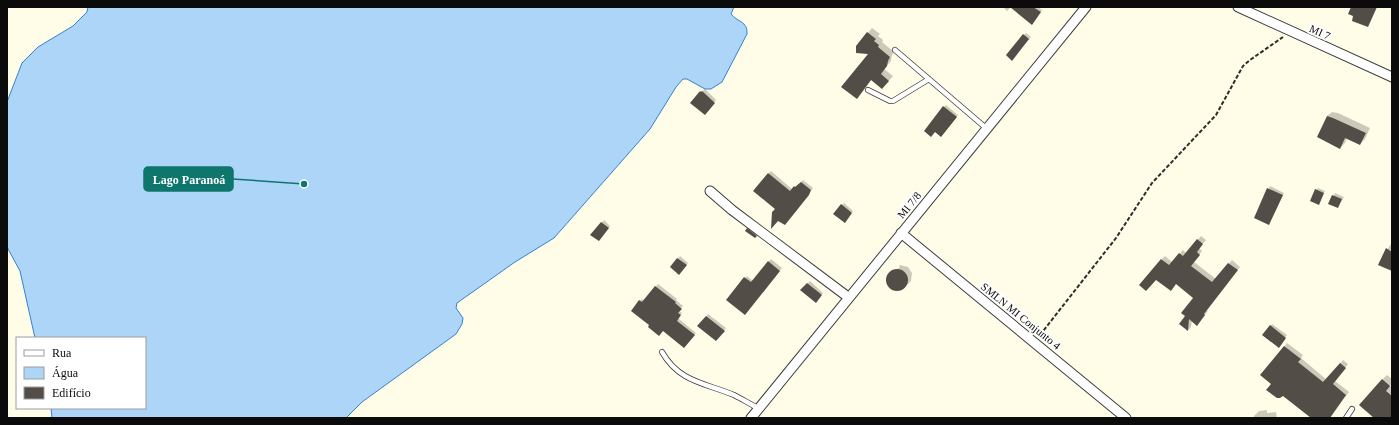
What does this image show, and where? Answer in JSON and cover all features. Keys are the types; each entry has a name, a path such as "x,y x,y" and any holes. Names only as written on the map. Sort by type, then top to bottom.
{"street":[{"name":"MI 7/8","path":"751,418 1086,7"},
{"name":"MI 7","path":"1238,7 1290,32 1392,77"},
{"path":"710,191 732,210 848,298"},
{"name":"SMLN MI Conjunto 4","path":"901,233 1124,417"}],"lane":[{"path":"895,50 986,128"},
{"path":"868,90 890,101 893,101 929,80"},
{"path":"662,352 668,362 677,371 690,379 735,395 758,408"},
{"path":"1346,418 1352,409"}],"path":[{"path":"1034,342 1116,238 1152,183 1216,115 1244,66 1250,60 1290,32"}],"water":[{"path":"88,7 734,7 731,14 744,24 747,34 722,82 711,89 705,89 687,79 683,79 676,87 650,129 554,238 515,262 457,303 456,308 463,318 462,324 456,334 362,402 346,418 52,418 51,409 146,409 146,337 35,337 20,271 7,247 7,102 22,63 38,47 73,26 87,12"}],"building":[{"path":"1010,7 1033,7 1041,12 1032,25"},
{"path":"1351,7 1377,7 1368,27 1352,21 1353,16 1348,14"},
{"path":"867,32 876,39 874,41 879,45 878,47 890,57 887,66 881,74 889,81 882,89 871,80 857,99 841,87 868,54 856,53 856,46"},
{"path":"1023,34 1029,39 1012,61 1006,55"},
{"path":"700,91 702,91 715,103 705,115 690,103"},
{"path":"943,106 957,117 941,137 935,132 931,137 924,131"},
{"path":"1327,116 1366,133 1360,145 1345,138 1340,149 1317,137"},
{"path":"768,173 790,191 794,186 795,187 801,182 811,190 809,195 785,225 778,221 771,229 772,212 775,209 753,191"},
{"path":"1267,188 1283,195 1269,225 1254,218"},
{"path":"1315,189 1324,193 1319,205 1310,201"},
{"path":"1332,195 1342,199 1338,208 1328,204"},
{"path":"841,204 852,213 845,223 833,214"},
{"path":"601,222 609,228 599,241 590,235"},
{"path":"747,228 757,236 755,238 745,231"},
{"path":"1197,239 1203,244 1197,252 1200,255 1191,266 1212,282 1228,263 1238,270 1204,314 1205,315 1197,326 1189,319 1188,331 1179,324 1185,316 1181,313 1193,298 1176,284 1171,291 1156,280 1146,291 1139,285 1161,259 1169,265 1179,253 1183,256"},
{"path":"1386,248 1392,252 1392,271 1378,265"},
{"path":"677,258 687,265 679,275 670,267"},
{"path":"768,261 780,271 745,315 726,300 744,277 751,282"},
{"path":"897,269 905,272 908,280 905,288 897,291 889,288 886,280 889,272"},
{"path":"807,283 822,295 816,303 800,290"},
{"path":"655,286 676,302 675,303 682,309 678,313 681,315 677,321 695,335 684,348 663,331 659,336 648,327 649,325 631,311 639,300 642,302"},
{"path":"706,316 725,331 716,341 697,326"},
{"path":"1270,325 1286,338 1279,348 1262,335"},
{"path":"1284,346 1301,359 1298,362 1323,382 1340,363 1346,368 1333,384 1346,395 1330,418 1311,418 1283,396 1277,398 1266,390 1271,384 1260,375"},
{"path":"1382,379 1390,386 1386,391 1392,396 1392,418 1374,418 1359,405"}],"place":[{"name":"Lago Paranoá","path":"304,184"}]}
